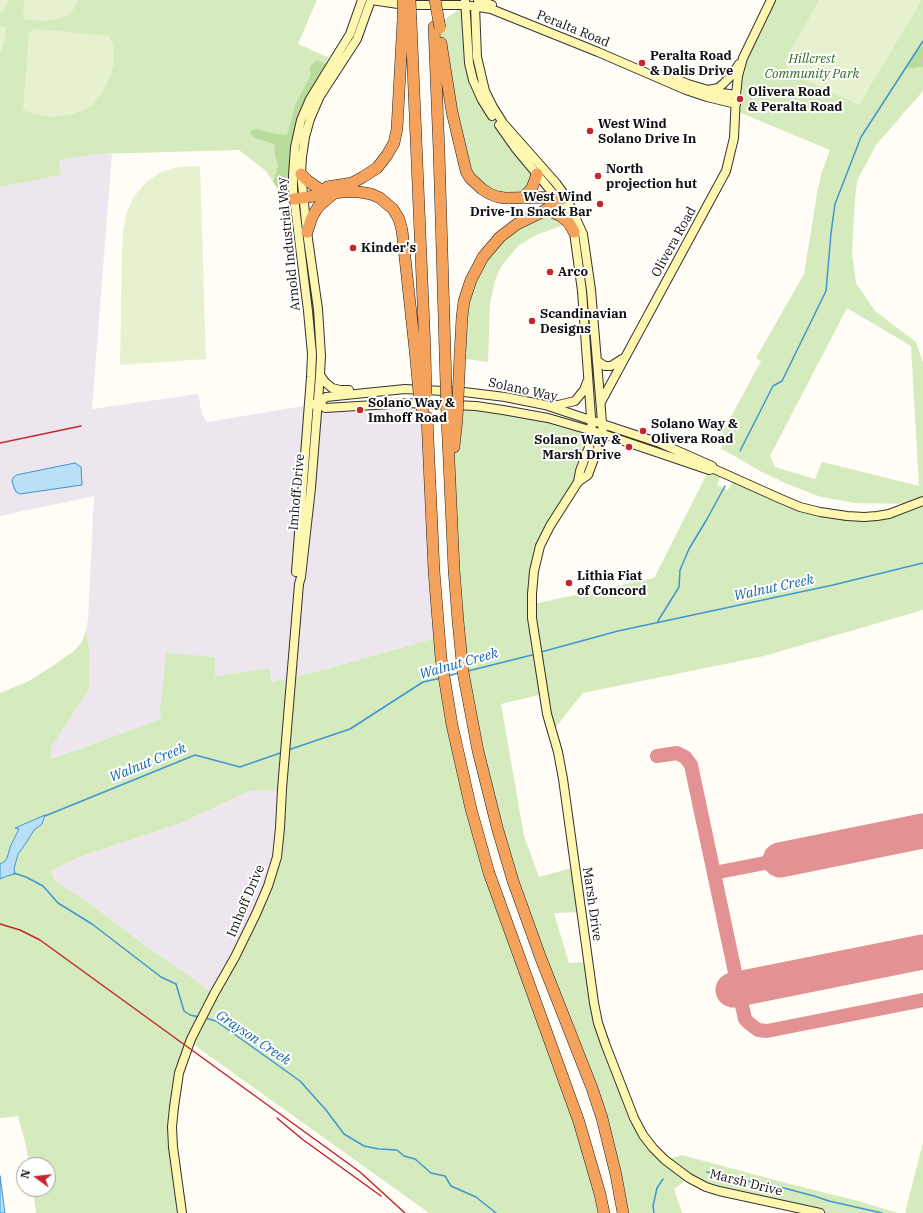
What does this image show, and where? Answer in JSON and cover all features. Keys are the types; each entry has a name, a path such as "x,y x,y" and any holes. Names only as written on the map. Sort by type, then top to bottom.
{"highway":[{"path":"403,0 407,20 420,350 428,441 434,571 441,658 452,725 471,809 488,873 579,1122 604,1213"},
{"path":"300,196 318,188 352,183 363,178 377,168 387,156 394,143 397,129 410,0"},
{"path":"434,0 437,28 452,112 466,172 475,184 490,194 505,198 560,198"},
{"path":"437,28 445,351 452,418 456,436 450,469 454,570 463,672 485,782 504,851 540,956 592,1088 602,1118 612,1155 623,1213"},
{"path":"301,174 318,188"},
{"path":"524,197 532,188 537,174"},
{"path":"300,196 359,192 371,194 380,198 394,209 402,230 420,350"},
{"path":"307,232 312,217 318,206 333,194"},
{"path":"452,418 460,354 464,301 476,269 500,237 517,224 542,212 560,198"},
{"path":"542,212 552,212 561,216 569,223 574,232"}],"street":[{"name":"Arnold Industrial Way","path":"319,403 321,356 318,309 307,232 300,196 293,175 295,147 301,120 310,99 350,34 362,0"},
{"name":"Arnold Industrial Way","path":"309,405 312,354 300,196 302,157 305,137 310,119 320,96 357,40 371,0"},
{"name":"Peralta Road","path":"371,0 405,5 465,2 477,3 518,15 688,84 715,92 736,95"},
{"name":"Olivera Road","path":"600,402 726,171 736,130 736,95 738,76 743,58 771,0"},
{"path":"465,2 469,63 473,80 482,100 516,149 560,198"},
{"name":"Peralta Road","path":"477,3 598,52 686,90 736,104"},
{"path":"477,3 477,57 485,90 503,123 556,183 560,198"},
{"path":"707,90 718,88 730,78 743,58"},
{"name":"Marsh Drive","path":"560,198 574,232 582,291 592,431 589,447 580,471 578,482 550,526 540,546 534,571 532,618 547,714 558,752 562,773 594,1003 598,1022 634,1118 643,1135 665,1160 689,1178 706,1187 820,1213"},
{"name":"Marsh Drive","path":"560,198 583,234 591,290 602,423 602,434 588,475 578,482"},
{"path":"597,361 605,366 611,366 625,356"},
{"path":"320,375 332,388 340,390 380,388 387,391"},
{"path":"545,405 558,405 575,401 584,390 588,375"},
{"name":"Solano Way","path":"309,405 319,403 326,397 405,389 464,392 506,397 545,405 660,443 683,452 781,499 800,507 820,512 847,516 877,516 888,514 923,501"},
{"name":"Solano Way","path":"319,403 325,408 397,403 476,406 503,410 548,418 602,434 710,470 714,468"},
{"name":"Imhoff Drive","path":"182,1213 174,1160 172,1127 177,1084 183,1061 191,1039 254,920 268,886 277,857 282,814 282,790 299,584 311,488 319,403"},
{"name":"Imhoff Drive","path":"299,584 296,579 309,405"}],"shaded area":[{"path":"96,154 112,154 92,409 198,394 202,414 207,422 309,405 296,579 299,583 319,403 325,408 427,404 439,637 326,669 271,682 270,668 214,676 162,719 50,759 51,748 89,689 90,653 86,631 88,618 94,496 0,516 0,187 61,175 58,160"},
{"path":"282,789 282,814 268,886 214,994 146,946 81,897 55,881 51,871 77,858 179,824 250,791"}],"green space":[{"path":"0,0 317,0 298,44 334,60 310,76 295,105 287,135 273,133 254,138 274,144 275,157 278,165 273,182 266,171 239,150 96,154 59,160 61,175 0,187"},
{"path":"0,0 9,0 6,8 0,13"},
{"path":"24,0 78,0 73,10 68,15 58,19 43,21 23,19"},
{"name":"Hillcrest Community Park","path":"771,0 923,0 923,60 905,69 923,67 923,91 876,145 857,181 852,253 856,283 875,311 916,342 923,363 923,610 764,656 583,693 555,728 543,694 501,704 524,836 539,877 575,867 581,912 554,913 569,963 588,962 594,1003 634,1118 665,1160 682,1155 858,1201 898,1213 821,1213 719,1191 689,1178 674,1189 682,1213 623,1213 602,1118 504,851 472,720 450,469 458,404 592,431 580,471 540,545 532,607 538,603 654,578 709,470 722,472 717,485 728,490 734,478 800,507 864,517 914,504 855,503 821,497 787,484 721,449 723,444 718,441 761,361 756,358 804,274 818,188 830,150 736,111 738,76","holes":["847,308 911,346 919,486 822,462 815,479 775,467 770,456"]},
{"name":"Hillcrest Community Park","path":"819,0 922,0 859,105 788,71 785,61"},
{"path":"465,5 469,63 494,119 537,174 517,198 475,184 434,27"},
{"path":"0,27 6,27 4,43 0,54"},
{"path":"34,29 109,36 113,44 114,66 105,88 91,106 69,115 53,117 34,114 23,110 29,33"},
{"path":"923,45 923,67 905,69 916,52"},
{"path":"317,60 329,66 301,120 294,199 286,200 273,182 278,165 275,157 274,144 254,138 250,132 255,129 287,135 295,105 310,76 310,66"},
{"path":"200,166 206,359 120,365 122,251 126,215 133,198 145,183 160,172 179,167"},
{"path":"542,212 569,223 536,235 518,246 503,264 495,281 490,303 488,362 460,358 464,301 491,247"},
{"path":"86,631 90,653 89,689 51,748 51,759 161,719 160,711 166,653 215,657 215,676 270,668 271,682 326,669 439,637 471,809 604,1213 429,1213 190,1042 174,1107 182,1213 36,1213 34,1197 56,1197 56,1157 28,1157 18,1116 0,1118 0,879 15,874 14,869 18,854 34,830 42,824 45,815 16,828 19,829 11,845 7,858 0,864 0,693 29,681 74,651 82,642","holes":["282,790 277,857 235,957 214,994 146,946 81,897 55,881 51,871 77,858 179,824 250,791"]},
{"path":"923,1143 923,1213 906,1213 906,1209"}],"water":[{"path":"75,463 81,467 82,485 20,494 16,492 12,482 16,475"},
{"path":"45,815 42,824 34,830 18,854 14,869 15,874 0,879 0,864 7,858 11,845 19,829 15,828"},
{"path":"0,1176 5,1213 0,1213"}],"waterway":[{"path":"740,451 773,386 782,381 826,291 835,204 861,137 923,41"},
{"path":"658,621 679,587 680,570 689,549 725,486"},
{"name":"Walnut Creek","path":"541,652 618,631 833,585 923,563"},
{"name":"Walnut Creek","path":"468,671 536,654"},
{"name":"Walnut Creek","path":"448,676 458,673"},
{"name":"Walnut Creek","path":"288,750 350,729 423,682 441,678"},
{"name":"Walnut Creek","path":"45,816 195,755 240,767 283,752"},
{"name":"Grayson Creek","path":"14,873 26,877 43,886 58,903 92,924 161,977 176,984 184,1011 190,1015 199,1017"},
{"name":"Grayson Creek","path":"205,1018 216,1021 300,1081 326,1110 344,1134 364,1146 397,1150 404,1156 415,1159 431,1173 445,1176 451,1186 476,1197 496,1213"},
{"path":"707,1172 761,1184 770,1188 780,1187 829,1201 882,1213"},
{"path":"654,1213 653,1206 657,1188 663,1179"}],"taxiway":[{"path":"657,756 677,753 685,757 691,765 745,1019 750,1024 758,1030 767,1031 923,1000"},
{"path":"714,873 780,860"}],"runway":[{"path":"780,860 923,831"},
{"path":"733,990 923,952"}],"railway":[{"path":"0,443 81,426"},
{"path":"0,924 20,930 40,940 360,1172 405,1213"},
{"path":"277,1118 302,1139 381,1196"}],"place":[{"name":"Peralta Road & Dalis Drive","path":"642,63"},
{"name":"Olivera Road & Peralta Road","path":"740,99"},
{"name":"West Wind Solano Drive In","path":"590,131"},
{"name":"North projection hut","path":"598,176"},
{"name":"West Wind Drive-In Snack Bar","path":"600,204"},
{"name":"Kinder's","path":"353,248"},
{"name":"Arco","path":"550,272"},
{"name":"Scandinavian Designs","path":"532,321"},
{"name":"Solano Way & Imhoff Road","path":"360,410"},
{"name":"Solano Way & Olivera Road","path":"643,431"},
{"name":"Solano Way & Marsh Drive","path":"629,447"},
{"name":"Lithia Fiat of Concord","path":"569,583"}]}
